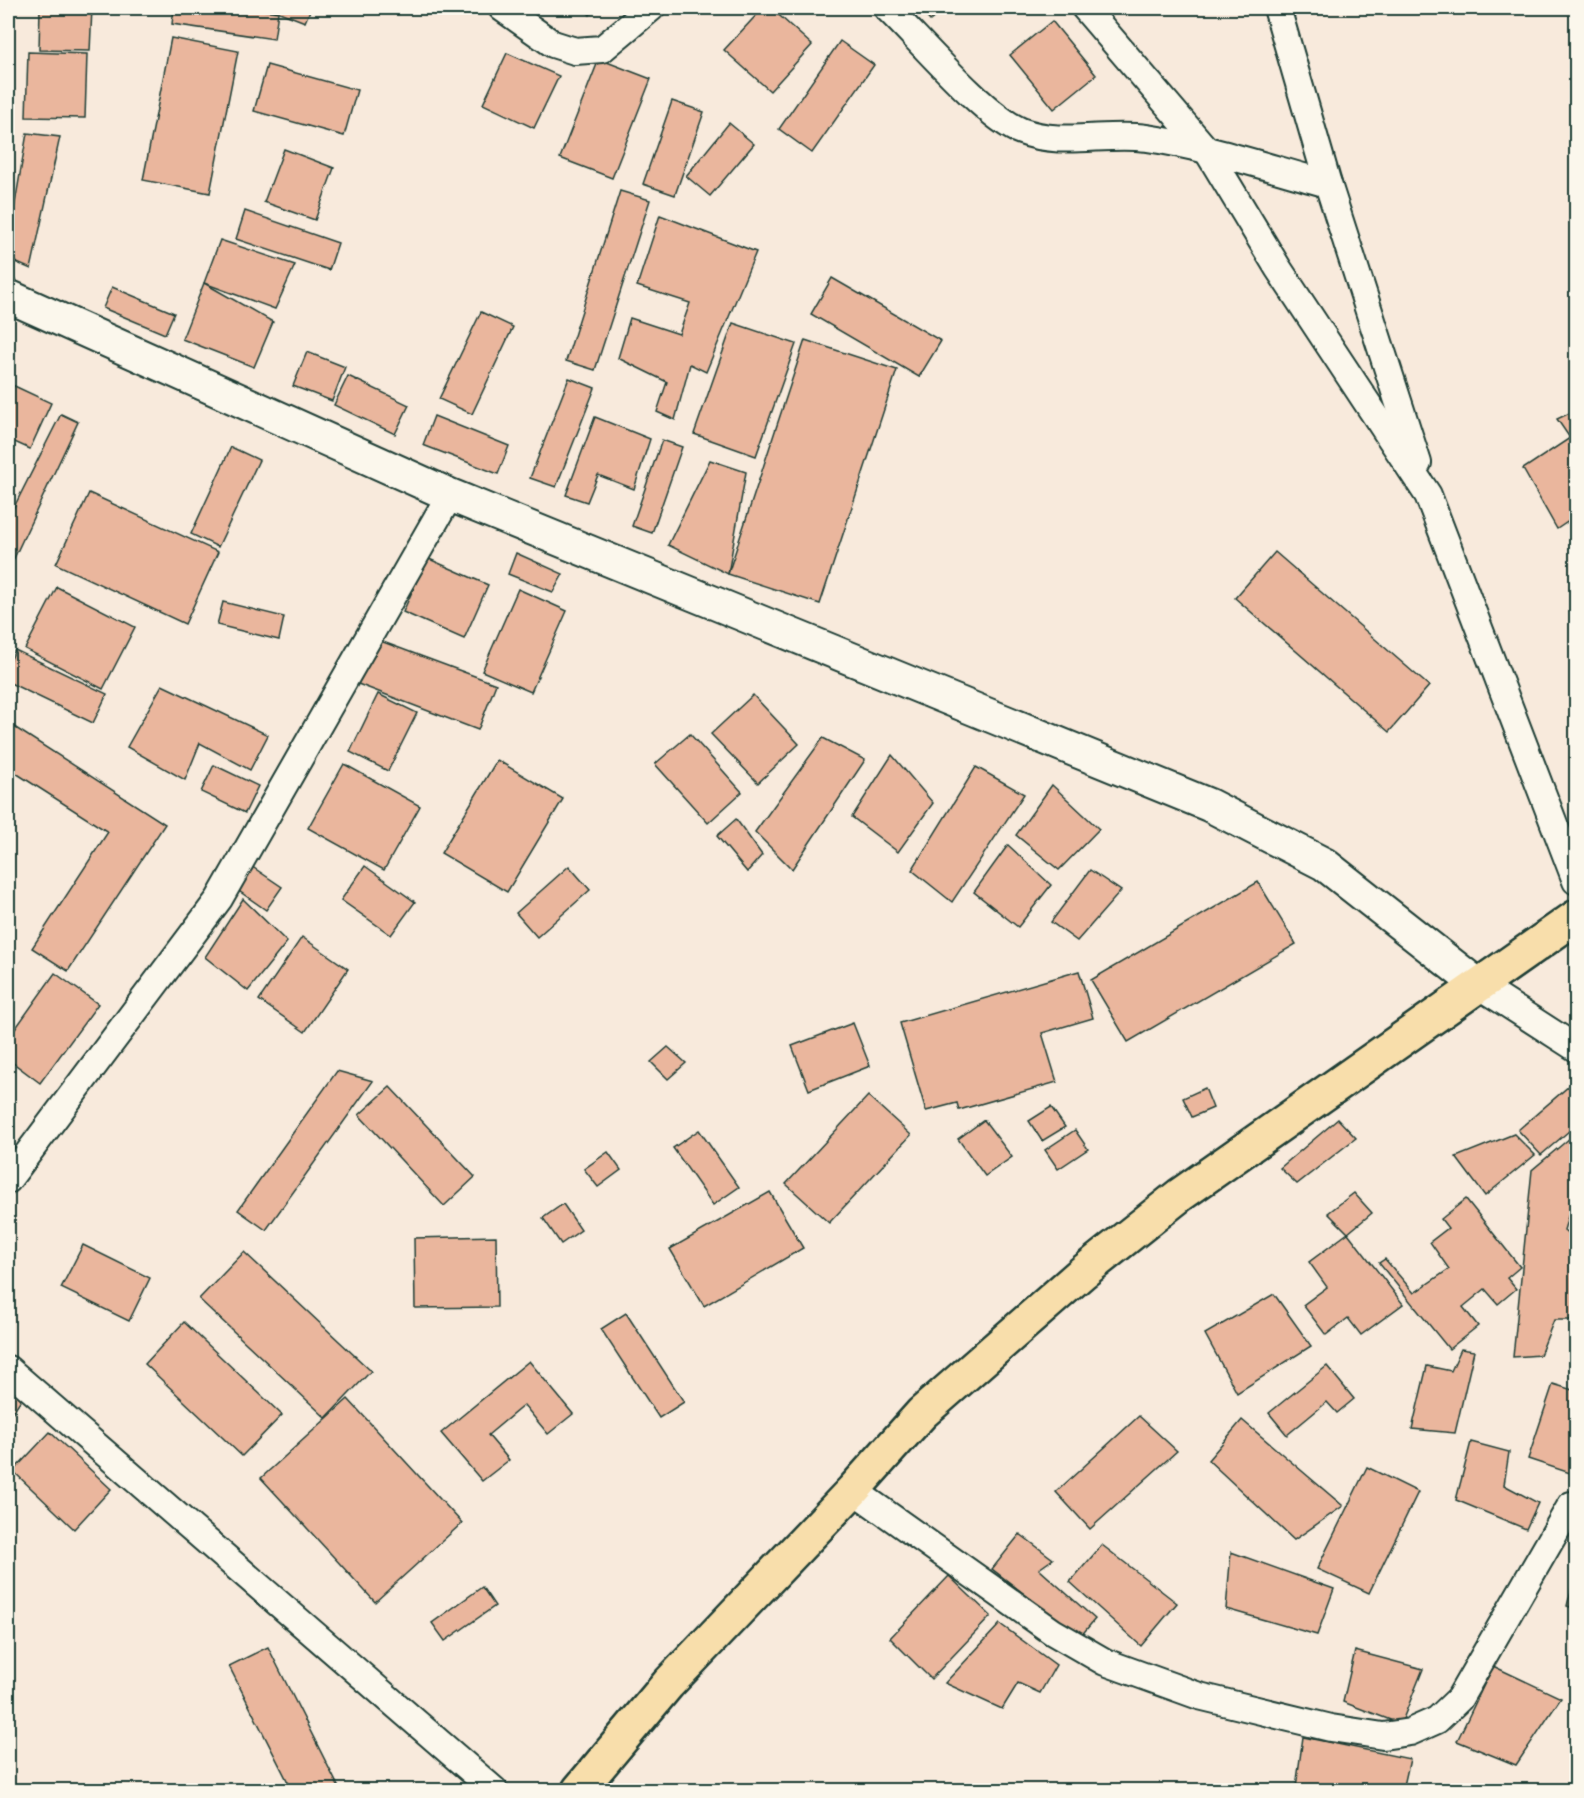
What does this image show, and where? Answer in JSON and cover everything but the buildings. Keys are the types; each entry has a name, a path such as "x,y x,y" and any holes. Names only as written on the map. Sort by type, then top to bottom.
{"highway":[{"path":"579,1791 668,1684 853,1490 922,1413 1082,1273 1180,1195 1576,917"}],"street":[{"path":"502,8 553,44 575,51 602,49 651,8"},
{"path":"887,8 984,105 1019,130 1051,139 1145,138 1328,184"},
{"path":"1085,8 1208,152 1278,268 1428,495"},
{"path":"1277,8 1328,184 1428,495 1576,881"},
{"path":"8,296 450,495 1209,805 1324,864 1478,985 1576,1048"},
{"path":"8,1178 219,899 450,495"},
{"path":"8,1369 494,1791"},
{"path":"853,1490 994,1592 1053,1632 1105,1662 1199,1696 1331,1728 1383,1736 1410,1732 1437,1720 1459,1699 1571,1505"}]}
